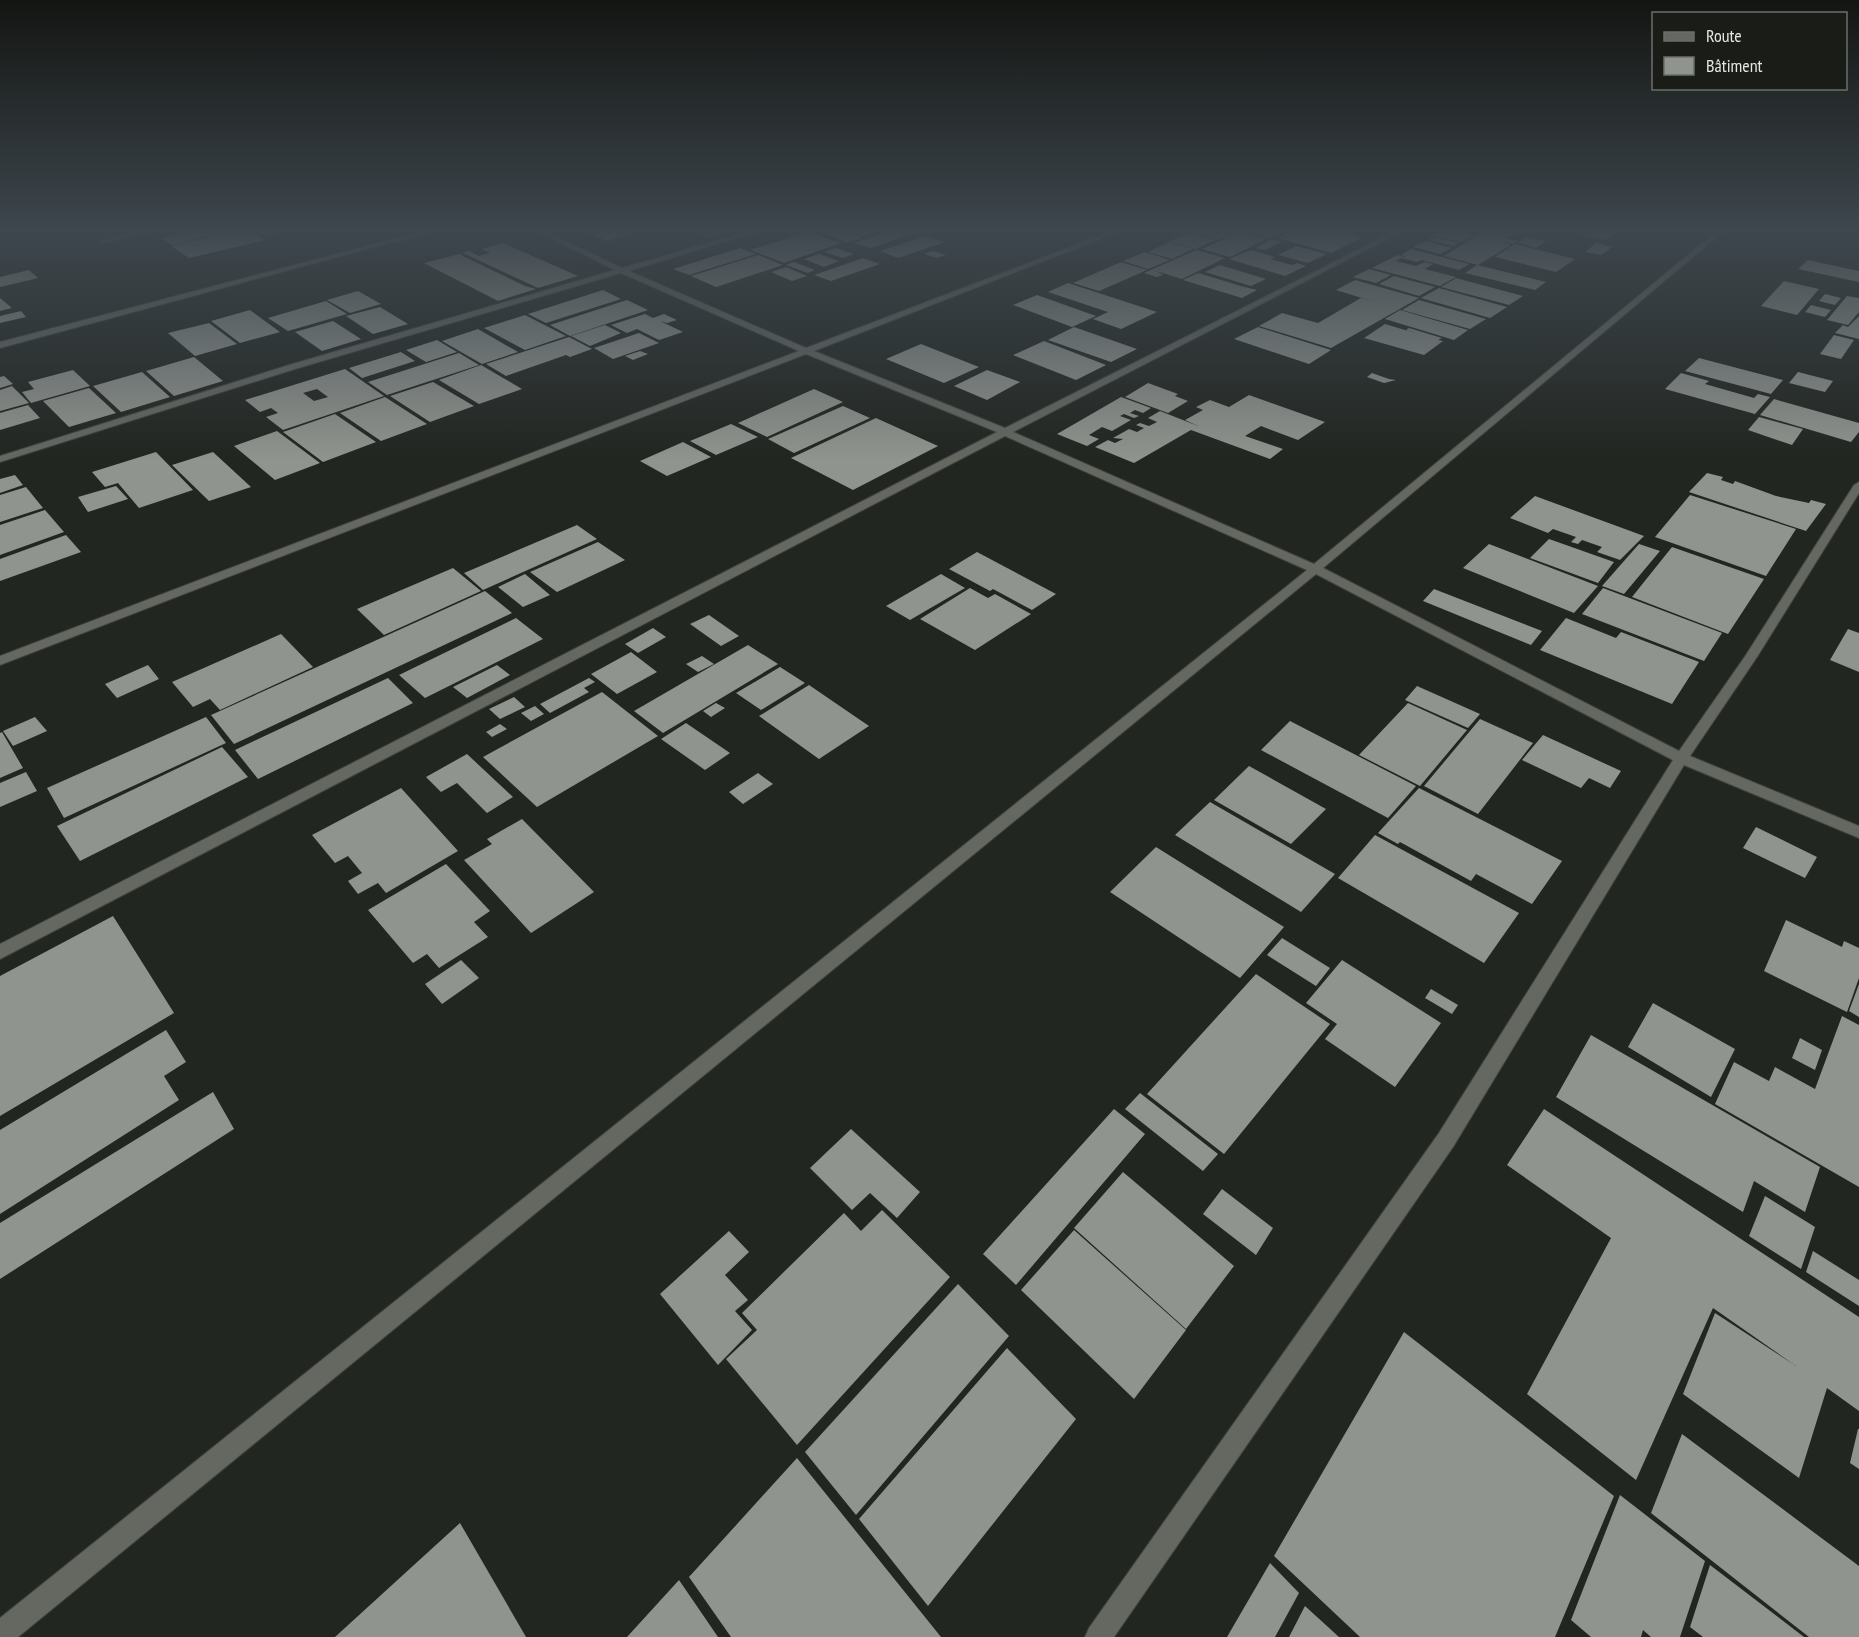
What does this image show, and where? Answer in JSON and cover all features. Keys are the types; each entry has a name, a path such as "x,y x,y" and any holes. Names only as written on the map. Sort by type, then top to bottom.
{"street":[{"path":"0,345 142,307"},
{"path":"0,459 495,307"},
{"path":"706,307 806,351 1005,432 1315,570 1681,758 1859,832"},
{"path":"0,661 919,307"},
{"path":"0,952 1250,307"},
{"path":"0,1635 1315,570 1630,307"},
{"path":"1098,1637 1446,1140 1681,758 1751,657 1859,485"}],"building":[{"path":"0,307 12,308 0,311"},
{"path":"304,307 336,307 347,314 288,331 268,318"},
{"path":"340,307 369,307 350,313"},
{"path":"381,307 408,324 373,334 346,316"},
{"path":"549,307 595,307 546,323 528,314"},
{"path":"604,307 643,307 648,310 570,336 550,325"},
{"path":"1019,307 1072,307 1096,316 1072,327"},
{"path":"1094,307 1143,307 1157,312 1121,329 1093,319 1108,312"},
{"path":"1345,307 1402,307 1331,348 1259,326 1282,313 1318,323"},
{"path":"1406,307 1445,307 1486,319 1470,329 1402,310"},
{"path":"1453,307 1506,307 1490,318"},
{"path":"1767,307 1803,307 1797,315"},
{"path":"1809,307 1831,310 1825,317 1805,312"},
{"path":"1838,307 1859,307 1859,312 1848,325 1827,320"},
{"path":"250,310 280,332 240,343 211,321"},
{"path":"1400,310 1468,330 1454,340 1385,319"},
{"path":"21,311 26,317 0,323 0,316"},
{"path":"645,314 653,318 664,314 677,320 667,323 660,321 683,332 659,340 637,329 627,333 611,325"},
{"path":"525,315 566,336 525,350 484,328"},
{"path":"1859,316 1859,339 1835,333 1843,325 1848,327"},
{"path":"333,321 361,339 322,351 295,332"},
{"path":"209,323 237,344 195,356 168,333"},
{"path":"1385,324 1415,333 1406,330 1409,328 1442,338 1438,340 1443,341 1424,355 1364,338"},
{"path":"605,325 621,333 590,346 571,336"},
{"path":"1074,327 1137,349 1111,362 1048,340"},
{"path":"1258,327 1331,350 1309,364 1234,339"},
{"path":"478,329 518,352 482,364 442,341"},
{"path":"639,333 659,343 613,359 594,348"},
{"path":"1834,335 1854,340 1841,359 1820,354"},
{"path":"569,337 592,349 570,357 566,355 506,376 486,364"},
{"path":"437,340 457,352 426,362 406,350"},
{"path":"1044,341 1106,365 1076,380 1013,355"},
{"path":"921,344 979,367 944,383 886,359"},
{"path":"640,351 648,354 633,360 625,356"},
{"path":"401,352 415,361 362,378 349,368"},
{"path":"459,353 479,365 387,395 368,382"},
{"path":"194,357 223,381 174,396 146,371"},
{"path":"1699,358 1783,380 1771,394 1685,371"},
{"path":"481,365 522,389 479,404 439,380"},
{"path":"345,369 384,396 283,430 266,417 278,413 271,408 260,412 245,400","holes":["317,389 328,397 314,401 303,393"]},
{"path":"73,370 90,386 31,403 22,392 34,389 28,382"},
{"path":"987,370 1020,382 987,400 954,386"},
{"path":"142,372 170,397 121,412 93,386"},
{"path":"1798,372 1833,381 1825,392 1789,383"},
{"path":"1372,373 1396,380 1384,383 1367,377"},
{"path":"1681,373 1709,381 1705,384 1754,398 1758,394 1770,397 1755,414 1665,389"},
{"path":"4,376 13,384 0,388 0,377"},
{"path":"433,382 474,406 430,422 390,396"},
{"path":"1148,383 1178,394 1175,396 1188,401 1168,413 1125,397"},
{"path":"12,386 29,403 0,411 0,390"},
{"path":"89,388 116,413 69,427 43,401"},
{"path":"814,389 843,402 767,437 738,423"},
{"path":"1249,395 1325,422 1298,440 1261,426 1245,436 1283,449 1270,459 1191,430 1134,463 1095,447 1108,440 1115,443 1123,439 1113,438 1129,429 1137,432 1144,428 1136,425 1140,423 1149,426 1157,422 1148,418 1160,411 1198,426 1185,420 1203,410 1196,407 1210,400 1229,407"},
{"path":"385,397 427,424 381,441 340,413"},
{"path":"1121,397 1151,408 1143,413 1135,410 1130,413 1139,416 1134,418 1124,414 1120,416 1131,420 1112,431 1102,427 1089,435 1099,439 1087,446 1057,434"},
{"path":"1774,399 1859,423 1859,432 1851,442 1760,415"},
{"path":"28,405 40,418 0,430 0,413"},
{"path":"843,406 870,418 794,453 768,439"},
{"path":"335,414 376,442 323,462 283,432"},
{"path":"1759,417 1803,429 1792,445 1748,430"},
{"path":"876,418 938,446 853,490 791,458"},
{"path":"731,424 758,437 716,455 690,441"},
{"path":"277,431 320,463 275,480 234,446"},
{"path":"683,442 711,457 667,476 640,461"},
{"path":"156,452 193,490 139,508 118,483 105,487 92,472"},
{"path":"213,452 251,487 209,501 172,465"},
{"path":"1707,473 1723,477 1721,480 1733,484 1735,481 1776,496 1826,504 1806,531 1689,492"},
{"path":"15,475 23,485 0,493 0,479"},
{"path":"116,486 128,499 88,512 78,497"},
{"path":"26,487 43,508 0,522 0,495"},
{"path":"1690,495 1796,529 1766,576 1655,537"},
{"path":"1535,496 1644,536 1620,560 1597,552 1602,547 1582,540 1578,544 1571,542 1576,537 1553,529 1548,533 1510,518"},
{"path":"45,510 64,532 0,555 0,525"},
{"path":"577,525 597,539 483,590 464,573"},
{"path":"66,535 81,552 0,581 0,559"},
{"path":"1549,539 1614,562 1598,583 1530,558"},
{"path":"598,542 625,560 557,592 530,572"},
{"path":"1489,544 1598,586 1574,613 1463,568"},
{"path":"1639,544 1660,551 1624,594 1602,586"},
{"path":"1672,547 1764,579 1728,634 1632,597"},
{"path":"977,552 1056,594 1032,610 949,569"},
{"path":"453,568 481,591 384,635 357,609"},
{"path":"525,574 550,595 523,607 498,587"},
{"path":"941,574 965,588 910,620 886,606"},
{"path":"970,588 988,598 995,594 1031,614 975,650 920,619"},
{"path":"1603,588 1722,633 1704,661 1582,614"},
{"path":"1434,589 1542,631 1531,645 1423,601"},
{"path":"485,591 512,613 234,744 211,715"},
{"path":"709,615 739,636 721,646 690,624"},
{"path":"516,618 543,639 425,698 399,675"},
{"path":"1566,618 1616,638 1621,632 1699,662 1672,704 1540,650"},
{"path":"653,628 666,637 638,653 625,644"},
{"path":"1848,629 1859,633 1859,672 1830,660"},
{"path":"281,634 313,667 220,710 210,699 193,707 172,682"},
{"path":"748,645 778,664 663,733 634,711"},
{"path":"631,652 657,672 617,694 591,674"},
{"path":"702,656 714,664 698,672 686,664"},
{"path":"148,665 159,679 117,698 105,684"},
{"path":"497,665 510,675 467,698 453,687"},
{"path":"780,667 805,683 761,710 736,693"},
{"path":"388,678 413,703 258,779 235,750"},
{"path":"589,678 595,682 584,688 589,692 550,713 540,704"},
{"path":"809,685 869,726 819,759 759,716"},
{"path":"1417,686 1480,714 1468,728 1405,700"},
{"path":"602,692 658,736 537,807 483,757"},
{"path":"514,697 525,707 500,719 489,709"},
{"path":"716,703 725,708 711,717 703,711"},
{"path":"1408,703 1467,730 1420,786 1359,755"},
{"path":"535,706 544,714 531,721 521,713"},
{"path":"35,717 47,731 13,746 3,731"},
{"path":"206,717 226,743 64,818 47,788"},
{"path":"1480,719 1533,743 1478,814 1424,786"},
{"path":"1290,721 1416,786 1388,818 1261,750"},
{"path":"686,723 730,753 705,770 661,739"},
{"path":"500,724 507,729 492,737 486,732"},
{"path":"2,732 23,768 0,778 0,733"},
{"path":"1543,735 1621,771 1610,788 1589,778 1581,788 1522,760"},
{"path":"222,747 248,777 80,861 57,826"},
{"path":"467,754 513,797 487,813 457,783 441,792 426,777"},
{"path":"1249,766 1326,809 1291,844 1214,800"},
{"path":"26,772 37,791 0,807 0,783"},
{"path":"758,773 773,784 743,804 729,792"},
{"path":"401,788 458,851 386,893 378,883 358,894 348,881 362,873 348,856 335,863 312,835"},
{"path":"1419,788 1562,861 1532,904 1476,874 1471,881 1400,842 1398,844 1378,833"},
{"path":"1210,802 1335,874 1301,912 1175,835"},
{"path":"522,819 594,892 531,933 464,860 492,844 487,839"},
{"path":"1756,827 1817,857 1805,878 1743,848"},
{"path":"1375,835 1519,913 1484,963 1338,878"},
{"path":"1156,847 1284,927 1240,978 1110,892"},
{"path":"446,864 490,911 474,922 488,937 439,968 427,954 413,963 368,910"},
{"path":"113,916 174,1013 0,1116 0,976"},
{"path":"1786,920 1842,947 1844,941 1859,948 1859,978 1847,1012 1764,971"},
{"path":"1282,938 1330,968 1316,986 1267,955"},
{"path":"461,960 479,978 442,1004 425,984"},
{"path":"1342,960 1441,1023 1395,1087 1325,1039 1337,1024 1306,1003"},
{"path":"1256,974 1330,1024 1224,1154 1147,1094"},
{"path":"1859,984 1859,1017 1849,1011"},
{"path":"1431,989 1458,1005 1452,1014 1425,998"},
{"path":"1653,1003 1735,1049 1711,1097 1628,1047"},
{"path":"1842,1016 1859,1025 1859,1187 1715,1104 1734,1062 1769,1081 1775,1067 1815,1089"},
{"path":"166,1030 186,1062 164,1076 179,1100 0,1214 0,1130"},
{"path":"1591,1035 1820,1167 1805,1212 1754,1181 1743,1212 1556,1097"},
{"path":"1800,1038 1822,1050 1815,1070 1792,1058"},
{"path":"213,1092 234,1129 0,1279 0,1223"},
{"path":"1140,1093 1218,1154 1203,1171 1125,1109"},
{"path":"1114,1109 1145,1134 1016,1285 983,1254"},
{"path":"1544,1109 1859,1317 1859,1411 1827,1388 1799,1478 1683,1394 1715,1313 1796,1366 1713,1308 1636,1480 1527,1394 1611,1238 1507,1165"},
{"path":"851,1129 920,1192 897,1218 870,1193 852,1210 810,1168"},
{"path":"1123,1172 1234,1266 1186,1329 1074,1228"},
{"path":"1222,1189 1273,1228 1256,1255 1203,1214"},
{"path":"1765,1196 1815,1227 1801,1269 1749,1236"},
{"path":"882,1210 950,1277 797,1445 726,1359 757,1330 742,1313 844,1213 861,1231"},
{"path":"1074,1230 1186,1330 1134,1399 1021,1290"},
{"path":"729,1231 749,1252 725,1275 748,1300 735,1311 752,1330 718,1365 660,1294"},
{"path":"1813,1251 1859,1280 1859,1306 1806,1272"},
{"path":"958,1284 1009,1336 856,1515 805,1452"},
{"path":"1404,1332 1614,1496 1555,1637 1360,1637 1274,1556"},
{"path":"1007,1348 1076,1419 928,1606 859,1519"},
{"path":"1859,1429 1859,1469 1850,1463"},
{"path":"1682,1434 1859,1566 1859,1637 1809,1637 1651,1513"},
{"path":"797,1458 941,1637 731,1637 689,1577"},
{"path":"1620,1495 1705,1561 1680,1637 1651,1637 1643,1630 1641,1637 1591,1637 1571,1620"},
{"path":"460,1523 526,1637 335,1637"},
{"path":"1270,1563 1299,1593 1275,1637 1227,1637"},
{"path":"1710,1565 1804,1637 1703,1637 1690,1627"},
{"path":"679,1580 718,1637 627,1637"},
{"path":"1305,1606 1339,1637 1289,1637"}]}
